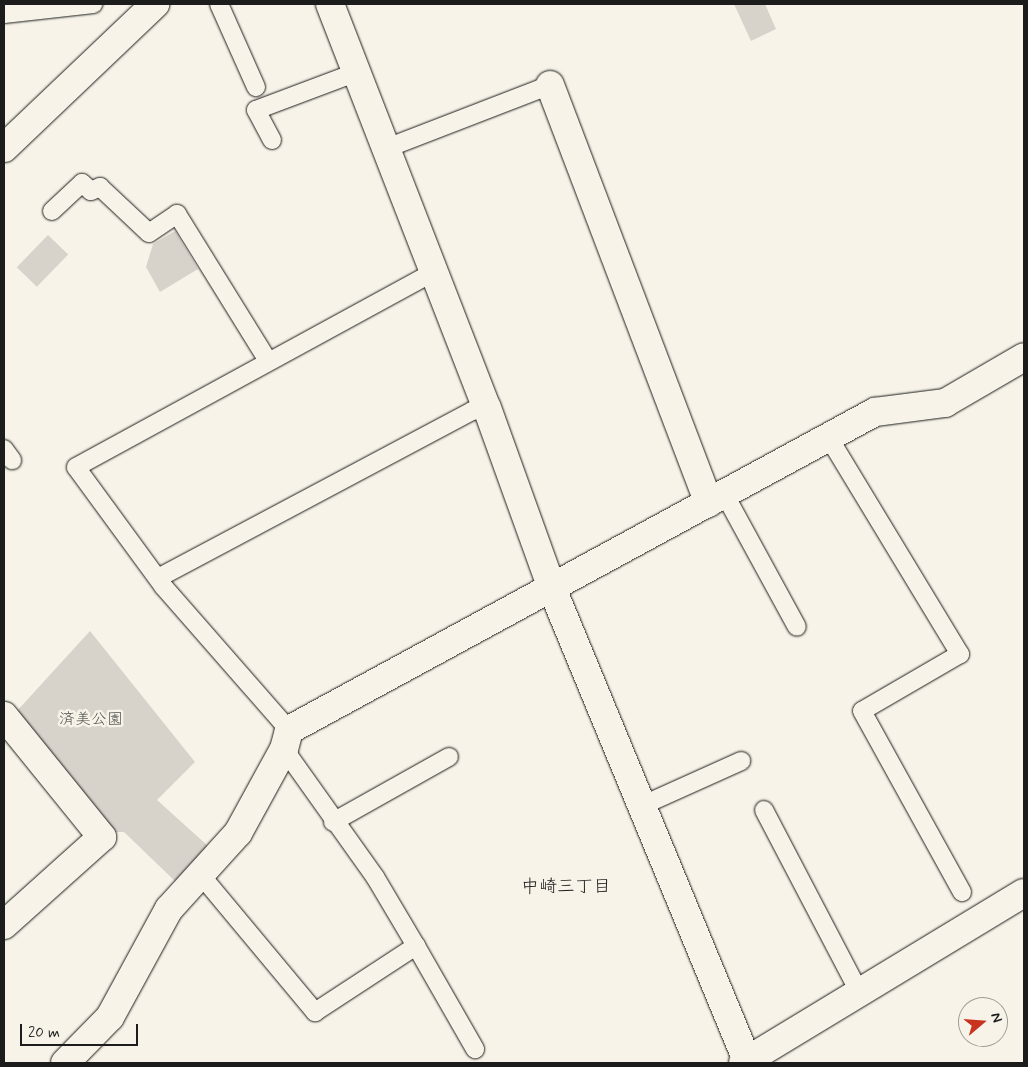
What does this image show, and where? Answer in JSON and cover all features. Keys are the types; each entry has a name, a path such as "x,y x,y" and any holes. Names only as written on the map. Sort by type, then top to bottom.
{"street":[{"path":"4,148 155,4"},
{"path":"330,4 487,408 550,586 746,1063 859,992 1024,893"},
{"path":"550,85 717,499"},
{"path":"65,1063 110,1017 169,909 238,833 286,740 550,586 717,499 875,412 945,403 1024,357"},
{"path":"4,716 102,838 4,925"}],"lane":[{"path":"4,14 93,4"},
{"path":"219,4 256,87"},
{"path":"272,140 256,110 357,72"},
{"path":"387,148 550,85"},
{"path":"52,211 82,183 91,191 100,188 149,233 177,214 268,361"},
{"path":"434,272 76,467 158,578 286,740 334,822 375,877 476,1049"},
{"path":"158,578 472,410 487,408"},
{"path":"829,438 960,654 862,711 962,892"},
{"path":"717,499 797,627"},
{"path":"334,822 449,757"},
{"path":"641,806 741,761"},
{"path":"764,810 859,992"},
{"path":"200,874 315,1012 416,946"}],"green space":[{"path":"734,4 765,4 776,29 751,41"},
{"path":"175,231 198,269 160,292 146,267 153,244"},
{"path":"48,235 68,254 37,287 17,267"},
{"name":"済美公園","path":"90,631 195,762 157,800 208,846 177,883 124,832 111,832 16,712"}],"district":[{"name":"中崎三丁目","path":"566,887"}]}
